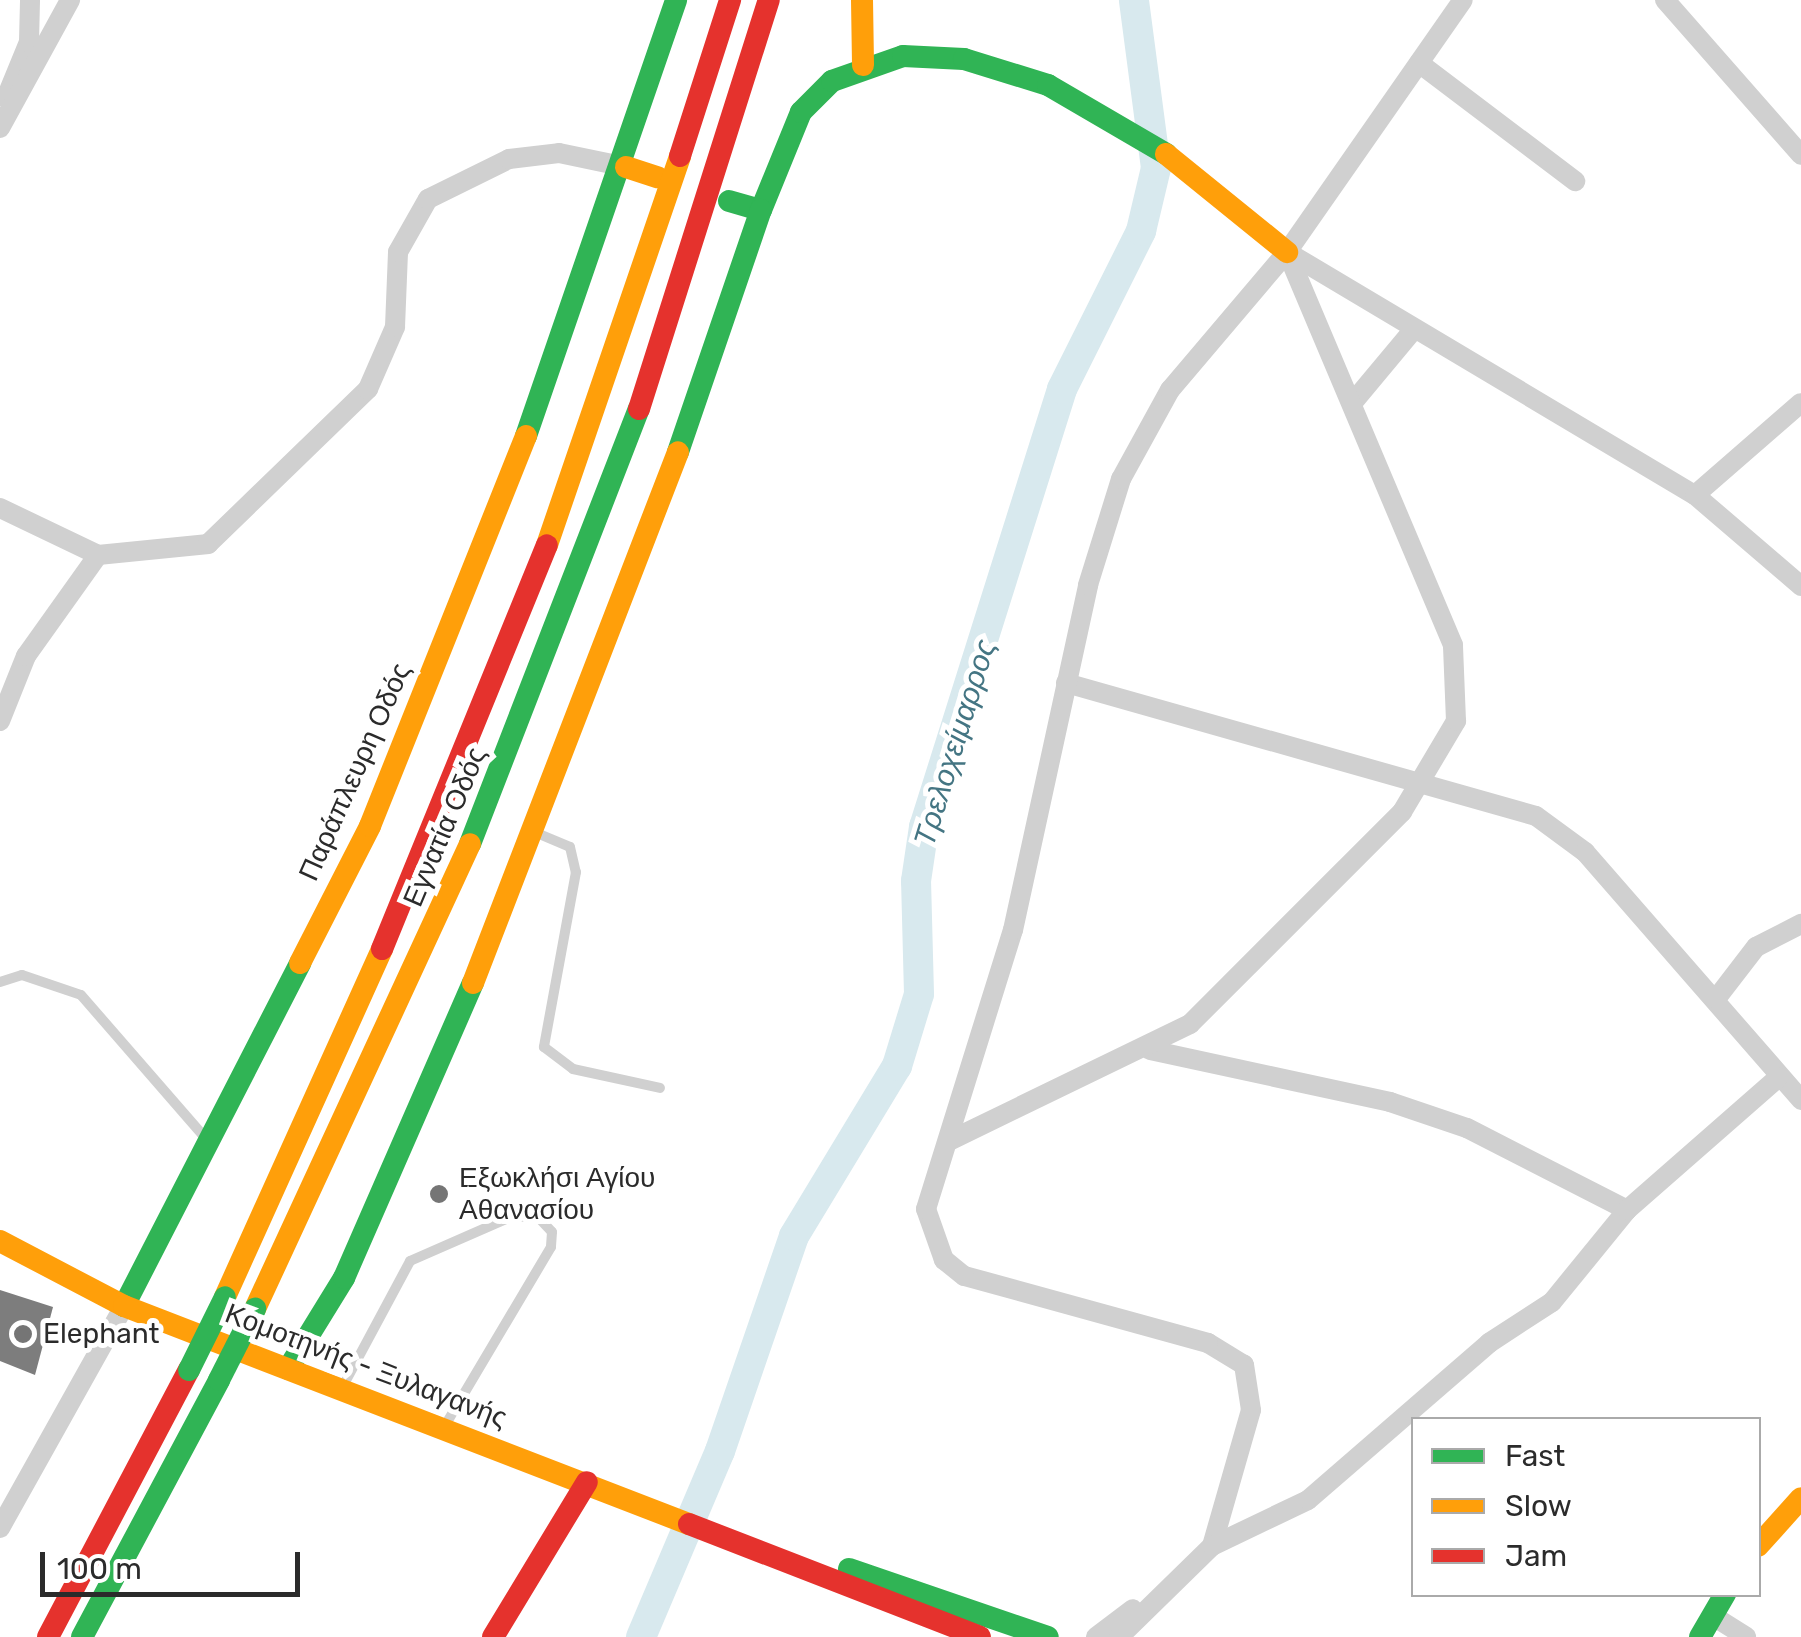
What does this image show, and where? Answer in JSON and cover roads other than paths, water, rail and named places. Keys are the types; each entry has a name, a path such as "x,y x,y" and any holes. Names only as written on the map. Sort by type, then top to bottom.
{"main road":[{"name":"Παράπλευρη Οδός","path":"124,1306 370,826 626,167 676,0"},
{"name":"Εγνατία Οδός","path":"48,1637 225,1297 491,695 604,395 730,0"},
{"name":"Εγνατία Οδός","path":"82,1637 255,1309 498,783 640,404 768,0"},
{"path":"862,0 863,65"},
{"path":"288,1369 386,1194 531,831 761,210 802,112 863,65 964,59 1048,85 1220,190 1287,252"},
{"path":"626,167 657,177"},
{"path":"729,201 761,210"},
{"name":"Κομοτηνής - Ξυλαγανής","path":"0,1241 124,1306 718,1530 980,1637"},
{"path":"493,1637 588,1482"},
{"path":"1761,1543 1801,1498"},
{"name":"Κομοτηνής - Ξυλαγανής","path":"718,1530 1048,1637"},
{"path":"1700,1637 1723,1597"}],"street":[{"path":"0,108 30,42 30,0"},
{"path":"0,128 70,0"},
{"path":"1212,1546 1251,1410 1244,1365 1208,1343 964,1276 944,1260 926,1209 1013,930 1088,585 1145,427 1287,252 1463,0"},
{"path":"1664,0 1801,156"},
{"path":"1419,63 1575,181"},
{"path":"0,508 98,555 208,544 346,418 395,327 398,252 428,199 509,159 559,153 626,167"},
{"path":"1287,252 1695,496 1801,586"},
{"path":"948,1141 1150,1050 1233,988 1422,789 1456,721 1458,666 1354,401 1287,252"},
{"path":"1354,401 1414,329"},
{"path":"1695,496 1801,403"},
{"path":"0,721 26,656 98,555"},
{"path":"1066,683 1422,789 1536,816 1565,833 1716,998 1778,1078 1801,1100"},
{"path":"1716,998 1756,948 1801,924"},
{"path":"1150,1050 1390,1102 1467,1128 1627,1210"},
{"path":"1096,1637 1212,1546 1316,1494 1560,1294 1627,1210 1778,1078"},
{"name":"Παράπλευρη Οδός","path":"0,1528 124,1306"},
{"path":"1120,1637 1148,1600"},
{"path":"1713,1616 1746,1637"}],"lane":[{"path":"531,831 570,847 576,872 544,1047 573,1069 660,1088"},
{"path":"0,982 22,975 81,995 206,1140"},
{"path":"342,1389 410,1262 513,1216 539,1218 552,1232 550,1247 444,1427"}],"waterway":[{"name":"Τρελοχείμαρρος","path":"641,1637 720,1451 794,1236 897,1066 919,994 916,881 924,827 1062,389 1141,231 1156,168 1134,0"}],"place":[{"name":"Εξωκλήσι Αγίου Αθανασίου","path":"439,1194"},
{"name":"Elephant","path":"23,1334"}]}
